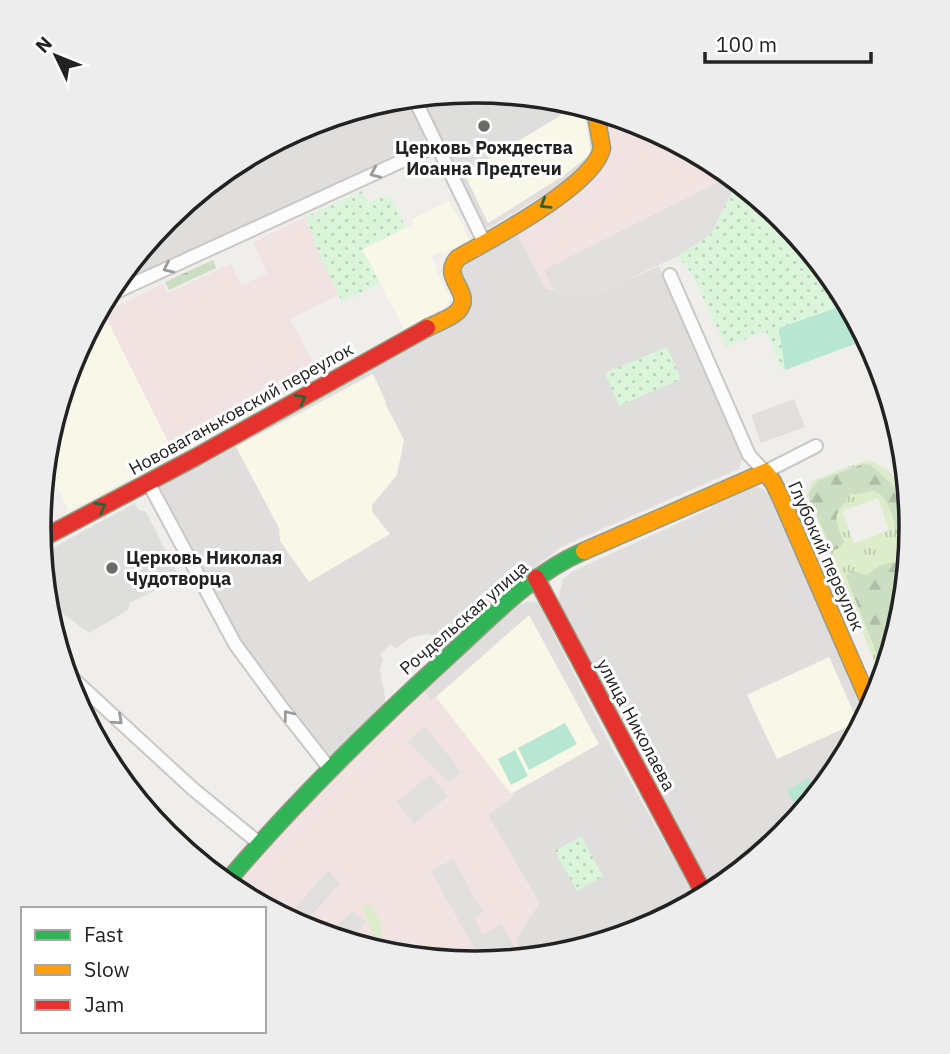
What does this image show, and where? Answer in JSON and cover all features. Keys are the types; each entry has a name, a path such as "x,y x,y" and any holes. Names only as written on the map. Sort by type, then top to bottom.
{"street":[{"path":"418,106 484,242 572,187 596,164 603,150 597,121"},
{"path":"125,287 437,145"},
{"name":"Нововаганьковский переулок","path":"51,534 340,378 458,311 463,300 450,269 451,264 484,242"},
{"name":"Глубокий переулок","path":"670,275 749,455 773,482 780,496 865,694"},
{"name":"Рочдельская улица","path":"232,875 330,769 391,708 525,586 572,556 765,472 816,446"},
{"path":"148,482 235,644 330,769"},
{"name":"улица Николаева","path":"536,578 700,886"},
{"path":"82,687 193,789 260,844"}],"shaded area":[{"path":"463,103 475,103 530,106 557,111 560,116 464,173 459,163 463,157 456,147 453,148 450,141 452,139 438,116"},
{"path":"475,103 530,106 590,119 596,153 567,181 489,228 483,225 425,106"},
{"path":"411,108 425,137 423,144 133,276 175,227 217,190 263,160 313,135 365,117"},
{"path":"564,112 584,117 591,152 587,157 563,176 488,223 464,173"},
{"path":"601,122 663,147 732,189 678,256 594,295 546,289 515,229 586,182"},
{"path":"721,181 733,190 710,235 678,256 594,295 555,290 544,270"},
{"path":"449,201 469,240 443,254 441,251 431,256 450,298 446,307 404,329 362,250 413,224 412,219"},
{"path":"305,217 314,243 339,295 290,319 320,375 263,406 258,404 249,408 226,421 228,425 172,450 106,319 112,309 163,284 168,293 231,264 241,285 267,274 253,242"},
{"path":"515,229 546,289 594,295 659,266 743,457 739,469 561,547 522,577 457,638 426,634 410,638 395,649 391,644 380,654 383,660 380,669 385,703 333,755 328,755 244,648 157,485 458,319 473,300 458,270 463,262"},
{"path":"106,318 175,455 69,511 53,479 59,444 73,391"},
{"path":"373,374 404,440 397,475 372,505 373,513 390,534 309,582 280,541 279,528 236,447"},
{"path":"794,399 805,427 761,443 751,415"},
{"path":"757,487 773,498 860,705 828,763 794,807 755,846 707,882 558,601 563,579 573,571 712,508 710,505 743,490"},
{"path":"135,503 138,509 146,512 180,578 130,603 128,610 89,633 59,611 52,549"},
{"path":"528,601 539,605 613,750 692,891 663,907 611,929 558,943 521,949 516,939 539,903 488,815 513,796 436,697 432,701 423,690 514,607"},
{"path":"529,615 599,744 511,794 436,697"},
{"path":"829,657 855,715 849,726 777,759 747,695"},
{"path":"423,690 431,700 436,697 513,797 488,815 539,904 516,939 521,949 475,951 420,948 365,937 313,919 240,881 365,743"},
{"path":"425,726 461,772 449,783 408,742"},
{"path":"430,775 448,796 414,824 397,802"},
{"path":"453,859 483,912 474,918 483,935 502,924 516,949 476,951 431,871"},
{"path":"328,871 340,883 309,917 294,909"},
{"path":"353,911 366,922 355,934 335,927"}],"green space":[{"path":"733,190 775,227 812,269 828,291 857,343 782,371 766,331 726,347 692,274 678,256 710,235"},
{"path":"362,191 368,203 382,196 383,199 390,196 406,227 362,249 380,283 342,302 314,243 305,217"},
{"path":"213,260 216,268 169,290 165,282"},
{"path":"838,308 857,343 785,370 779,328"},
{"path":"667,347 681,379 619,406 605,373"},
{"path":"870,460 888,470 897,479 899,527 896,582 885,637 876,666 807,495 811,481","holes":["878,498 889,530 854,543 842,511"]},
{"path":"863,464 871,465 894,486 898,499 899,534 895,532 890,508 879,494 872,490 850,494 836,516 844,542 832,551 808,494 817,481"},
{"path":"893,562 897,564 891,610 879,658 846,576 851,571 867,575 879,566"},
{"path":"565,723 577,744 529,770 518,748"},
{"path":"515,750 528,776 511,785 498,759"},
{"path":"809,778 812,784 795,806 787,790"},
{"path":"581,836 603,876 577,891 555,851"},
{"path":"365,905 370,905 376,912 382,935 378,940 372,934 362,910"}],"traffic: fast":[{"path":"232,875 283,818 395,705 515,595 565,560 584,551"}],"traffic: slow":[{"path":"427,328 452,316 462,304 463,298 452,272 458,258 540,210 581,178 595,163 602,148 597,121"},
{"path":"584,551 765,472 780,496 865,693"}],"traffic: jam":[{"path":"51,534 196,457 427,328"},
{"path":"536,578 700,886"}],"place":[{"name":"Церковь Рождества Иоанна Предтечи","path":"484,126"},
{"name":"Церковь Николая Чудотворца","path":"112,568"}]}
